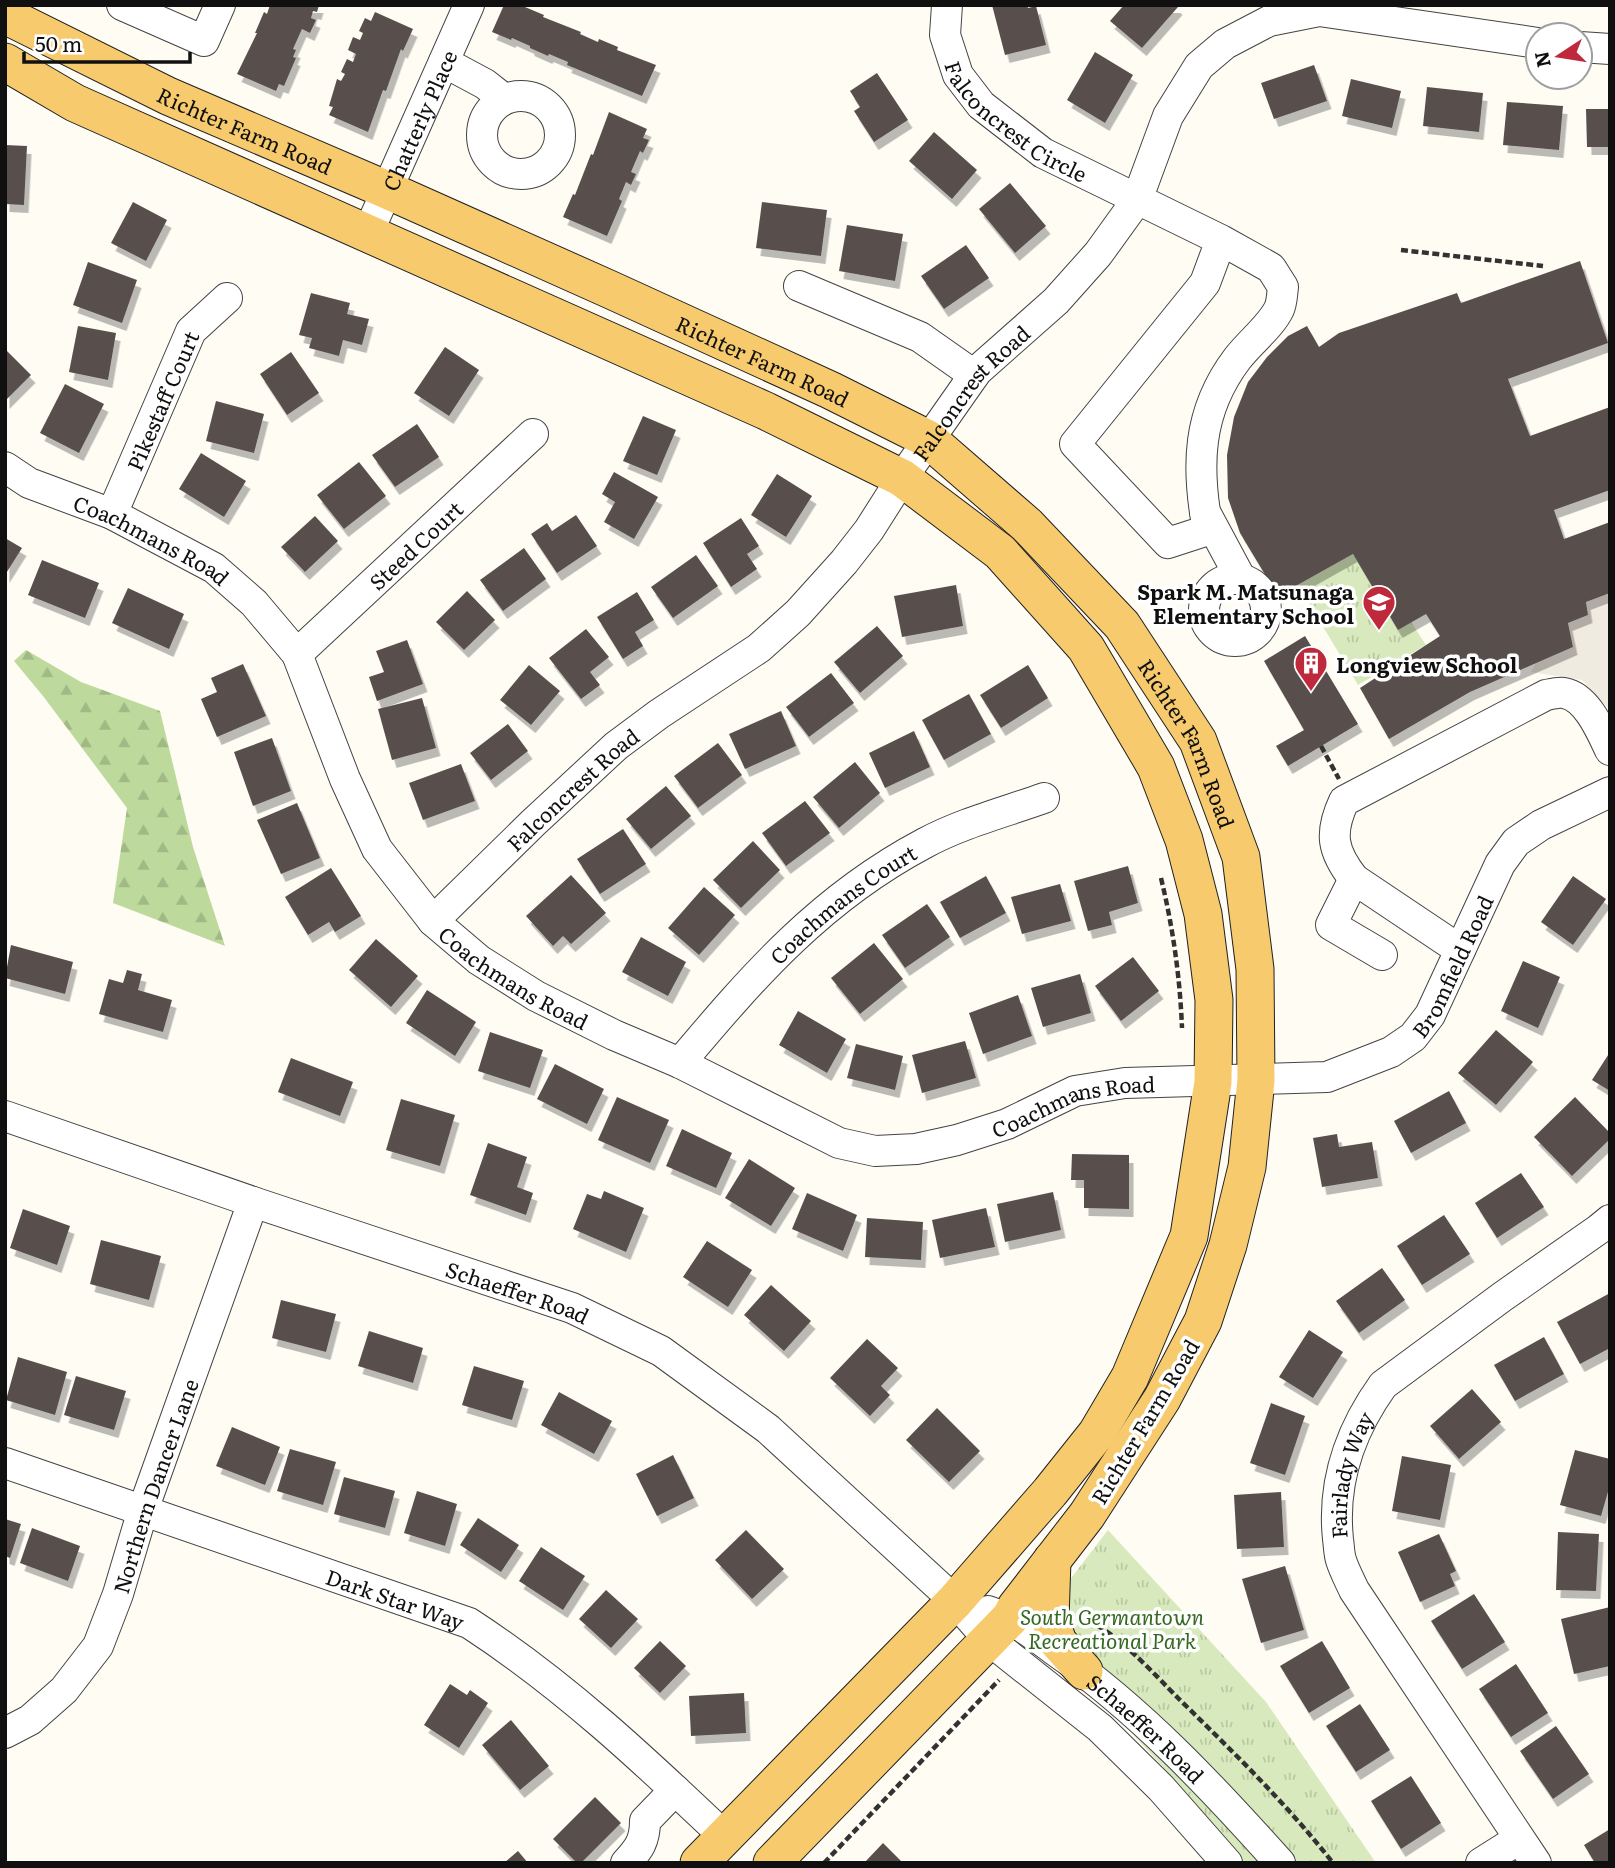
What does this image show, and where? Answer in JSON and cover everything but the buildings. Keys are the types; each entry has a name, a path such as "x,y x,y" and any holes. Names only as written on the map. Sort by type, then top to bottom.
{"main road":[{"name":"Richter Farm Road","path":"5,15 168,96 387,190 830,390 928,439 1027,525 1122,625 1198,741 1241,857 1255,969 1256,1080 1247,1167 1228,1245 1203,1321 1163,1399 1087,1515 999,1629 772,1863"},
{"name":"Richter Farm Road","path":"5,62 75,103 766,411 902,478 1000,552 1086,648 1156,767 1184,840 1203,914 1214,1000 1213,1082 1189,1237 1130,1377 1097,1433 1050,1492 955,1601 699,1863"},
{"path":"1052,1560 1050,1619 1058,1643 1084,1671"}],"street":[{"path":"122,5 204,41 220,5"},
{"name":"Chatterly Place","path":"367,235 469,5"},
{"name":"Falconcrest Circle","path":"947,5 944,35 958,75 981,105 1043,153 1221,240 1271,268 1283,288 1280,308 1236,360 1216,394 1204,425 1202,495 1205,512"},
{"name":"Falconcrest Road","path":"433,921 616,746 759,648 798,613 869,530 928,439 974,376 1056,301 1098,254 1137,200 1168,116 1199,65 1225,44 1269,21 1319,11 1524,41"},
{"path":"444,62 485,84 504,99"},
{"path":"1205,512 1208,530 1168,543 1075,444 1205,283 1221,240"},
{"path":"799,286 920,337 974,376"},
{"name":"Pikestaff Court","path":"112,514 191,331 227,298"},
{"name":"Steed Court","path":"297,654 533,434"},
{"name":"Coachmans Road","path":"5,467 29,483 112,514 214,568 254,603 297,654 345,779 377,849 433,921 479,960 536,996 614,1035 680,1063 839,1143 875,1152 916,1149 957,1140 1007,1124 1075,1091 1125,1083 1213,1082"},
{"path":"1205,512 1241,579"},
{"path":"1460,950 1354,879 1342,863 1334,841 1335,820 1344,801 1546,695 1565,693 1581,703 1596,719 1610,750"},
{"name":"Bromfield Road","path":"1213,1082 1327,1077 1391,1052 1413,1037 1430,1015 1500,864 1516,842 1541,825 1610,792"},
{"name":"Coachmans Court","path":"680,1063 744,987 817,915 883,867 927,842 1044,798"},
{"path":"1354,879 1331,925 1382,955"},
{"name":"Schaeffer Road","path":"5,1116 572,1308 661,1351 768,1429 955,1601 999,1629 1084,1671 1128,1708 1187,1765 1239,1816 1280,1863"},
{"name":"Northern Dancer Lane","path":"5,1733 30,1720 64,1690 98,1646 118,1594 143,1510 253,1202"},
{"name":"Fairlady Way","path":"1527,1851 1354,1590 1340,1559 1336,1525 1337,1487 1356,1429 1383,1385 1481,1312 1600,1230 1610,1220"},
{"name":"Dark Star Way","path":"5,1463 469,1623 520,1656 627,1745 724,1837"},
{"name":"Schaeffer Road","path":"999,1629 1161,1788 1227,1863"},
{"path":"626,1863 639,1849 645,1836 645,1821 675,1790"},
{"path":"1481,1863 1527,1851"}],"path":[{"path":"1401,250 1543,266"},
{"path":"1321,746 1349,798"},
{"path":"1158,867 1170,917 1181,986 1182,1032"},
{"path":"824,1863 1000,1680"}],"green space":[{"path":"1353,554 1398,629 1411,622 1426,645 1358,685 1298,585"},
{"path":"26,650 81,682 160,711 193,847 225,946 113,903 127,808 14,661"},
{"name":"South Germantown Recreational Park","path":"1108,1530 1266,1702 1376,1863 1241,1863 1187,1793 1115,1715 1045,1612"}],"shaded area":[{"path":"1607,594 1610,603 1609,709 1582,680 1531,672 1536,663 1573,647 1568,623 1588,615 1586,602"}],"place":[{"name":"Spark M. Matsunaga Elementary School","path":"1379,632"},
{"name":"Longview School","path":"1311,693"}]}
